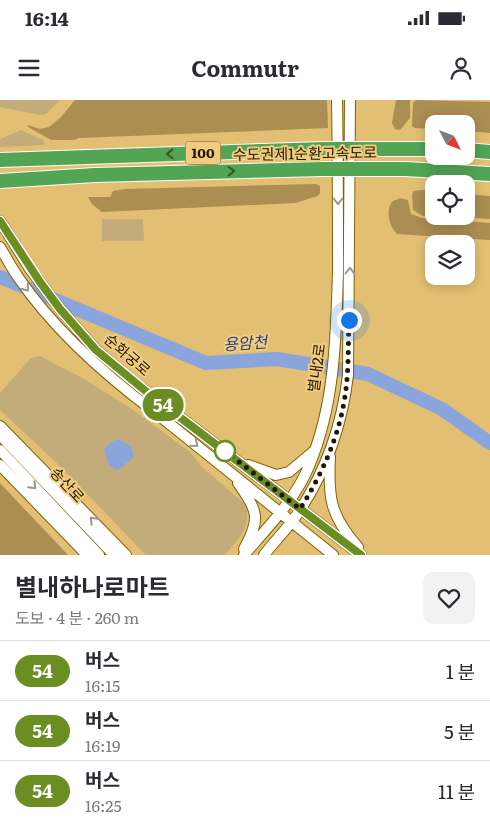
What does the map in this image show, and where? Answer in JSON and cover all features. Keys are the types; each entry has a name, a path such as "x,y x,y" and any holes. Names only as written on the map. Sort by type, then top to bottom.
{"highway":[{"name":"수도권제1순환고속도로","path":"0,160 324,149 425,150"},
{"path":"475,151 490,152"},
{"name":"수도권제1순환고속도로","path":"0,181 94,175 324,169 405,169 490,174"}],"street":[{"name":"별내2로","path":"243,555 289,500 308,468 322,423 332,374 337,320 337,100"},
{"name":"별내2로","path":"264,555 291,522 321,475 342,414 348,375 350,100"},
{"name":"순화궁로","path":"0,221 30,269 60,309 96,350 184,421 361,555"},
{"name":"순화궁로","path":"0,247 18,277 51,318 88,358 333,555"},
{"path":"0,426 126,555"},
{"name":"송산로","path":"0,435 114,555"},
{"path":"331,448 329,477 331,500 337,519 349,537 365,555"},
{"name":"송산로","path":"0,450 99,555"},
{"path":"239,462 276,474 289,472 315,450"},
{"path":"0,465 86,555"},
{"path":"232,474 250,500 256,516 254,530 243,555"}],"shaded area":[{"path":"0,100 60,100 46,114 40,115 0,107"},
{"path":"75,100 327,100 328,128 51,140 28,127 28,125 40,129 49,127 61,117"},
{"path":"396,100 410,100 410,118 400,130 395,129 392,123"},
{"path":"416,100 490,102 490,133 475,132 475,115 425,115 425,129 415,128 412,126 413,103"},
{"path":"21,130 43,140 45,145 0,147 0,139"},
{"path":"316,184 320,186 318,196 295,203 102,212 92,204 88,197 110,197 113,191 125,189"},
{"path":"425,190 425,216 413,210 413,191"},
{"path":"475,195 490,196 490,219 475,218"},
{"path":"400,198 408,200 411,214 425,218 425,225 475,225 475,222 490,223 490,240 475,239 475,235 397,234 390,224 389,210 392,202"},
{"path":"102,219 143,219 144,241 102,241"},
{"path":"40,356 84,379 129,407 190,452 202,467 246,505 247,521 243,533 225,555 146,555 62,468 0,410 0,393 31,358"},
{"path":"0,483 68,555 0,555"}],"water":[{"path":"117,439 131,446 134,457 116,470 109,465 104,450"}],"waterway":[{"name":"용암천","path":"0,277 206,363 277,359 368,374 442,409 490,443"}],"bus line":[{"name":"54","path":"0,221 30,269 60,309 96,350 135,383 361,555"}],"route":[{"path":"225,451 300,509 321,475 342,414 348,375 349,320"}]}
